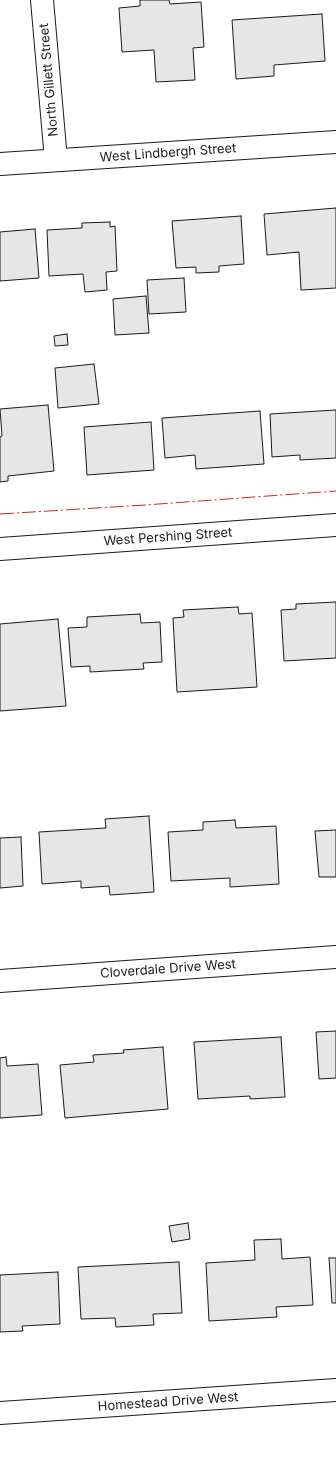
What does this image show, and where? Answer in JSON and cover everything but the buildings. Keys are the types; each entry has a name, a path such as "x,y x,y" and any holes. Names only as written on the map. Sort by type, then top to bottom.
{"street":[{"name":"North Gillett Street","path":"42,0 56,160"},
{"name":"West Lindbergh Street","path":"0,164 336,142"},
{"name":"West Pershing Street","path":"0,549 336,525"},
{"name":"Cloverdale Drive West","path":"0,981 336,957"},
{"name":"Homestead Drive West","path":"0,1413 336,1390"}],"power":[{"path":"0,514 336,491"}]}
